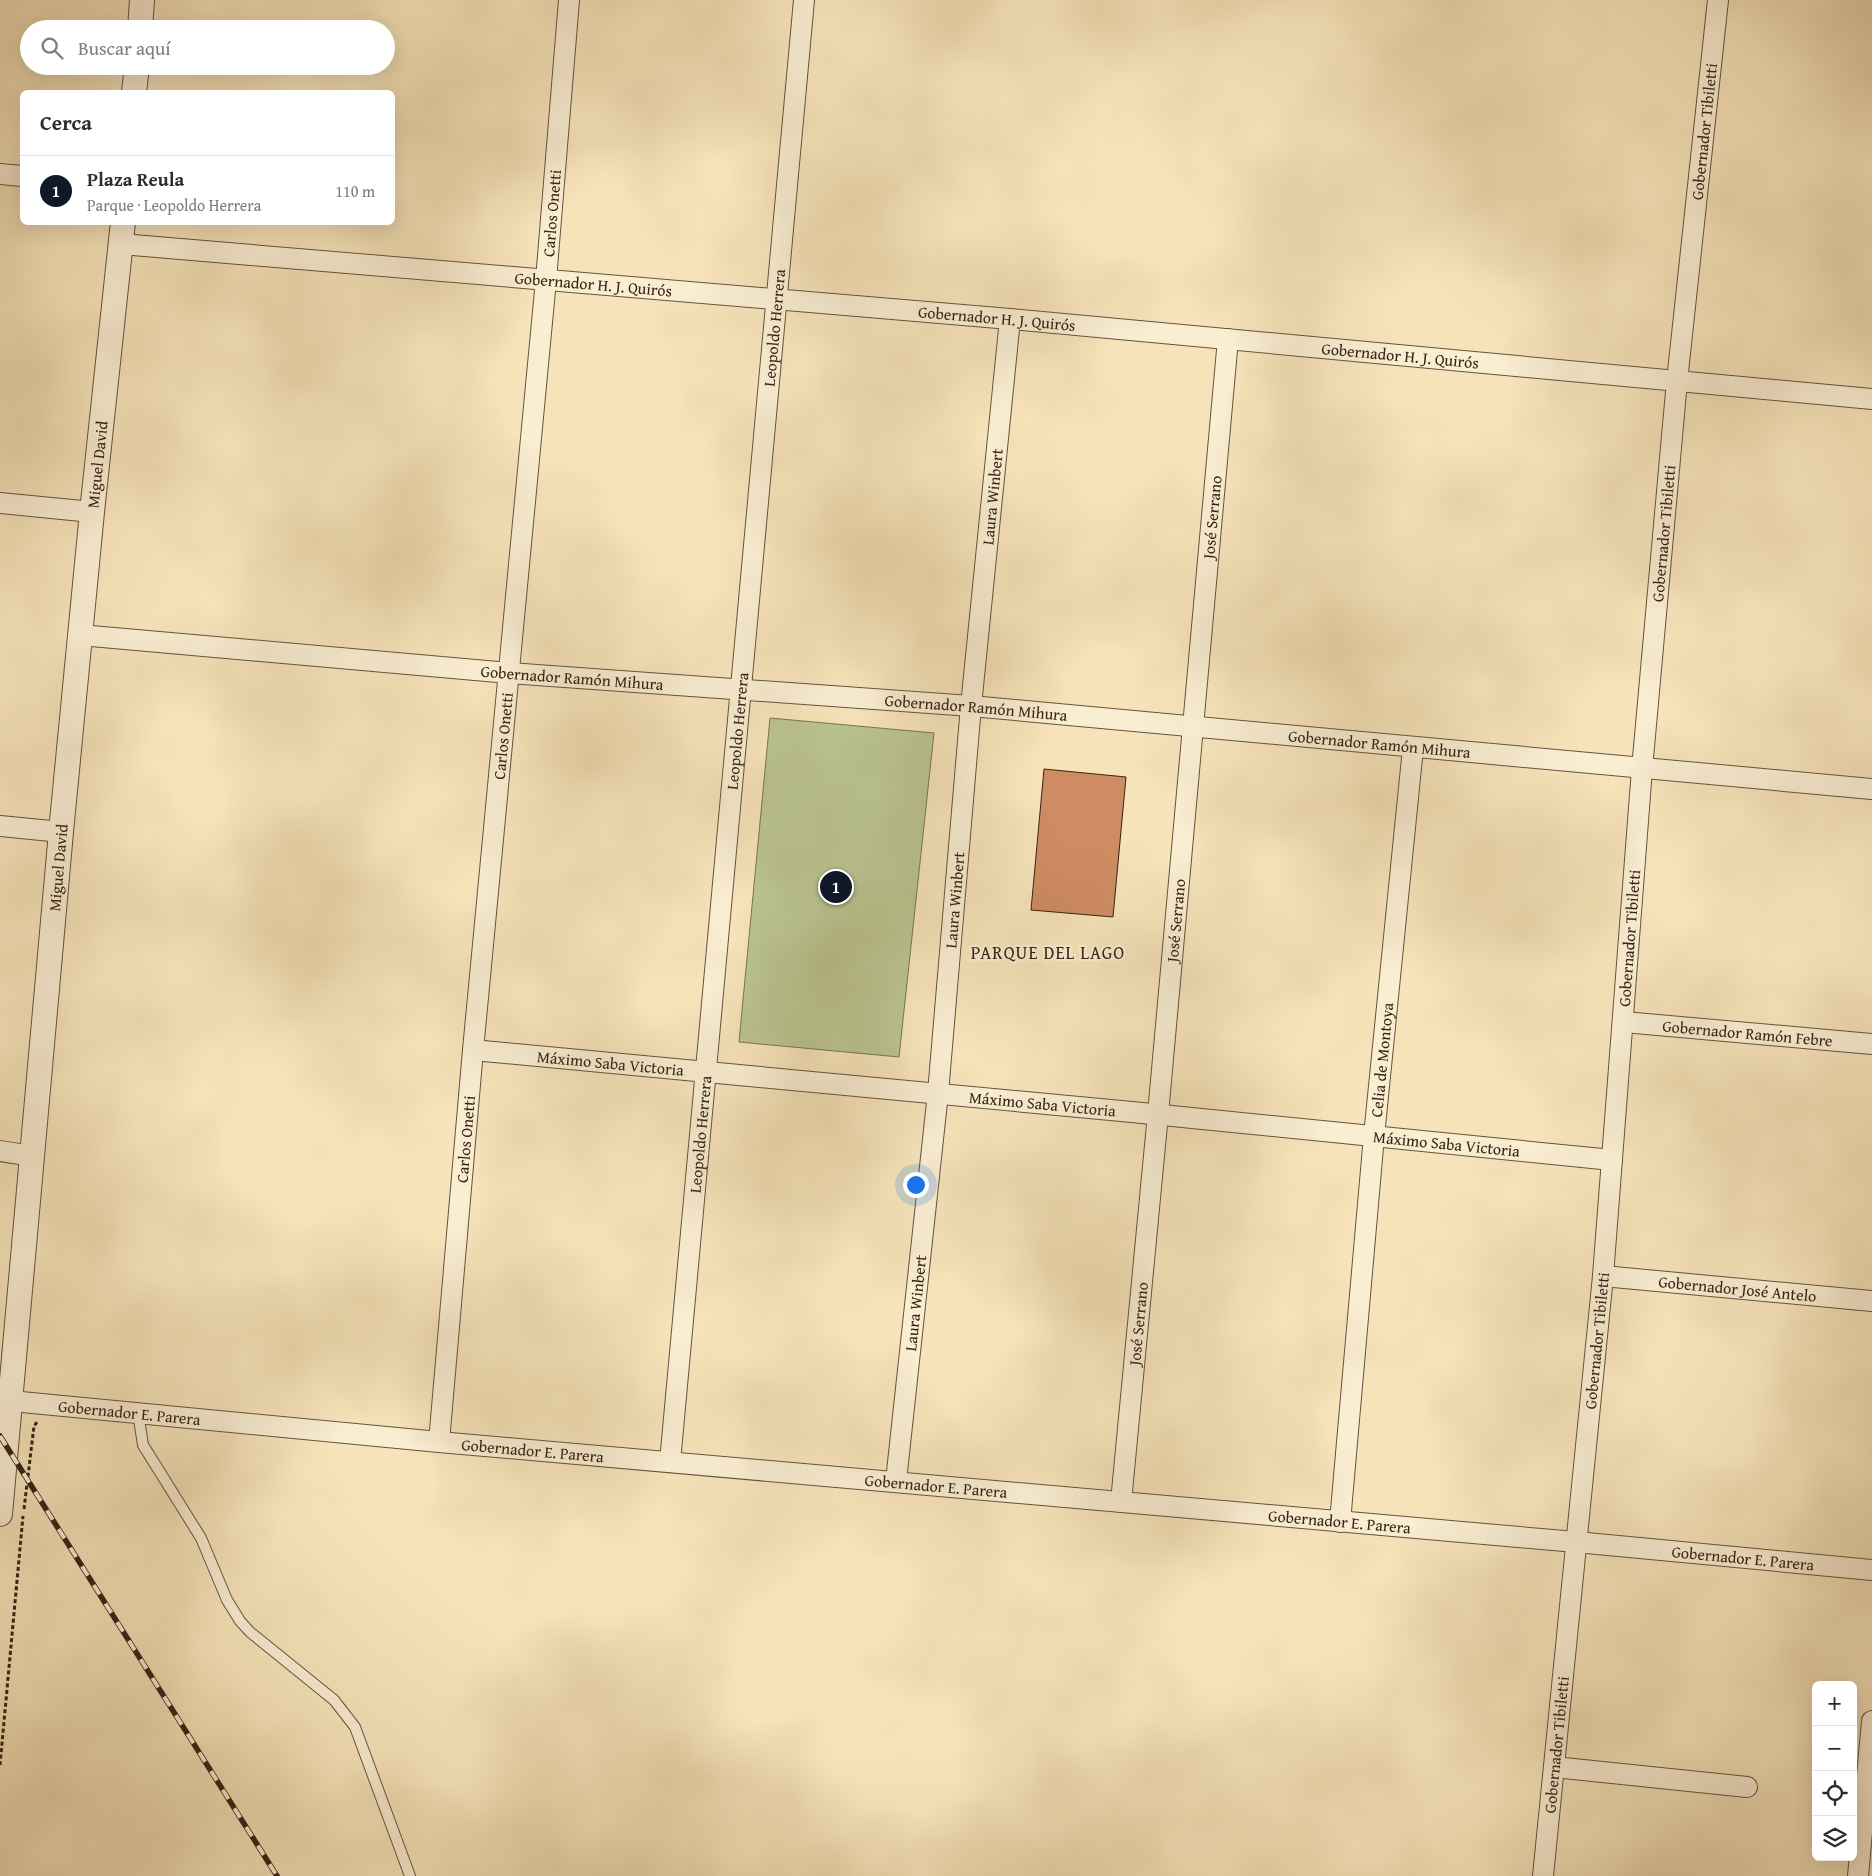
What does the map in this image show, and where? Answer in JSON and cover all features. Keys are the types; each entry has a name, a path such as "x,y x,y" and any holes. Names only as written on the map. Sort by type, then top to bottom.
{"street":[{"path":"141,20 142,0"},
{"name":"Carlos Onetti","path":"439,1442 473,1050 546,280 569,0"},
{"name":"Leopoldo Herrera","path":"670,1462 804,0"},
{"name":"Gobernador Tibiletti","path":"1543,1876 1603,1276 1642,769 1677,381 1718,0"},
{"path":"134,90 135,75"},
{"path":"0,174 20,176"},
{"name":"Gobernador H. J. Quirós","path":"122,233 546,280 1010,319 1872,400"},
{"name":"Miguel David","path":"0,1514 5,1401 32,1156 80,634 122,233"},
{"name":"Laura Winbert","path":"896,1481 938,1093 971,706 1010,319"},
{"name":"José Serrano","path":"1121,1502 1228,339"},
{"path":"0,503 92,512"},
{"name":"Gobernador Ramón Mihura","path":"80,634 509,673 971,706 1872,789"},
{"name":"Celia de Montoya","path":"1340,1522 1374,1136 1413,748"},
{"path":"0,826 61,832"},
{"name":"Gobernador Ramón Febre","path":"1624,1022 1872,1044"},
{"name":"Máximo Saba Victoria","path":"473,1050 1158,1114 1612,1160"},
{"path":"0,1151 32,1156"},
{"name":"Gobernador José Antelo","path":"1603,1276 1872,1301"},
{"name":"Gobernador E. Parera","path":"5,1401 439,1442 896,1481 1872,1570"},
{"path":"1858,1876 1872,1721"},
{"path":"1554,1767 1747,1787"}],"lane":[{"path":"138,1413 143,1445 201,1538 227,1600 240,1621 250,1632 334,1700 355,1727 410,1876"}],"path":[{"path":"0,1765 21,1532 34,1426 41,1417 41,1404"}],"green space":[{"path":"770,718 934,733 899,1057 739,1042"}],"building":[{"path":"1044,769 1126,777 1113,917 1031,910"}],"railway":[{"path":"0,1436 277,1876"}],"place":[{"name":"Plaza Reula","path":"836,887"}],"district":[{"name":"PARQUE DEL LAGO","path":"1048,952"}]}
